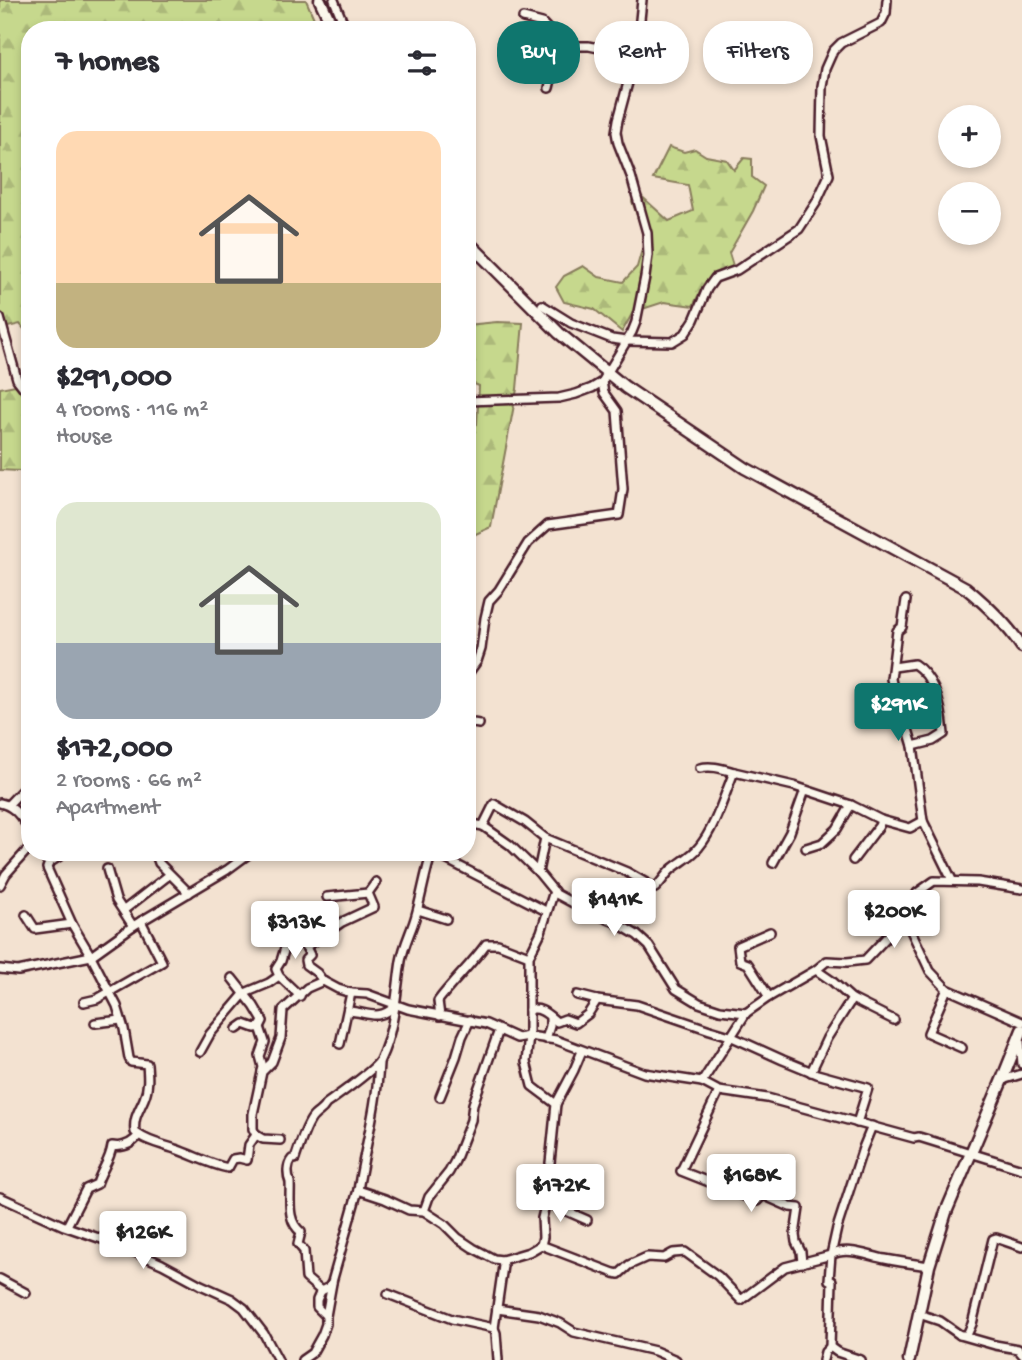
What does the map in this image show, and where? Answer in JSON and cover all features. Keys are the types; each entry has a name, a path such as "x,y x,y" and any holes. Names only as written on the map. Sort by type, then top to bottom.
{"main road":[{"path":"320,0 330,21"},
{"path":"476,251 559,333 625,387 746,468 966,588 1019,636 1022,648"},
{"path":"909,1360 929,1266 946,1212 1021,1033"}],"street":[{"path":"334,0 342,21"},
{"path":"640,21 642,0"},
{"path":"542,305 571,323 626,341 672,342 685,334 715,278 737,270 799,229 816,203 829,175 821,136 822,86 828,60 841,43 881,23 886,13 887,0"},
{"path":"523,18 532,21"},
{"path":"549,88 550,84"},
{"path":"476,401 559,398 592,388 602,382 636,321 648,255 647,233 616,132 628,84"},
{"path":"0,318 17,379 21,384"},
{"path":"476,662 481,649 489,601 499,590 528,543 548,525 619,515 624,489 617,411 604,393 602,382"},
{"path":"906,600 902,627 897,631 891,679 914,746 923,821 952,880"},
{"path":"894,667 914,663 923,669 929,677 942,712 943,734 933,741 914,746"},
{"path":"700,768 714,767 805,790 851,805 881,820 910,828 923,821"},
{"path":"483,826 494,804 526,822 545,838 627,872 654,888 701,845 713,825 734,772"},
{"path":"21,790 4,804 21,817"},
{"path":"773,863 790,831 805,790"},
{"path":"806,848 822,844 837,830 851,805"},
{"path":"853,860 881,820"},
{"path":"476,825 483,826 510,845 554,891 637,935 649,946 676,989 699,1003 720,1010 746,1013"},
{"path":"538,872 545,838"},
{"path":"0,885 21,857"},
{"path":"52,861 47,868 72,924 117,1006 131,1062 147,1064 148,1084 133,1122 135,1132 154,1144 228,1168 233,1159 247,1160 249,1145 256,1135"},
{"path":"158,861 189,893"},
{"path":"0,969 18,971 91,956 133,926 240,861"},
{"path":"302,1360 316,1347 326,1324 332,1282 358,1190 378,1090 379,1063 392,1025 406,940 418,910 429,861"},
{"path":"450,861 547,911"},
{"path":"107,869 116,900 133,926"},
{"path":"124,910 169,875"},
{"path":"702,1083 746,1013 827,961 865,960 905,918 917,893 934,881 978,882 1022,889"},
{"path":"327,897 368,893 376,882"},
{"path":"554,891 541,932 529,956 526,1062 532,1086 556,1104"},
{"path":"306,947 342,922 374,907 368,893"},
{"path":"418,910 446,919"},
{"path":"26,915 36,929 72,924"},
{"path":"905,918 930,971 947,989 1022,1023"},
{"path":"84,1002 97,999 162,962 141,921"},
{"path":"769,997 748,964 740,961 738,946 770,932"},
{"path":"300,996 279,976 276,969 287,941 296,939 310,954 305,960 306,965 323,981 338,989 367,994 396,1006 486,1024 517,1038 528,1036 556,1040 643,1073 702,1083 719,1091 767,1098 914,1138 919,1137 1022,1169"},
{"path":"440,1016 438,1001 486,944 498,944 529,956"},
{"path":"816,970 852,999 894,1020"},
{"path":"200,1052 210,1034 244,993 270,983 279,976"},
{"path":"232,978 263,1021 260,1027 265,1042 260,1056 264,1067 253,1114 253,1129 256,1135 263,1139 280,1140"},
{"path":"262,1072 271,1062 281,1038 283,1010 307,988 323,981"},
{"path":"947,989 928,1033 962,1048"},
{"path":"341,1044 351,993"},
{"path":"577,995 637,1005 675,1019 683,1019 730,1036 811,1072 867,1088 858,1123"},
{"path":"811,1072 827,1038 852,999"},
{"path":"529,1010 540,1009 557,1022 565,1019 576,1023 588,1014 597,1000"},
{"path":"348,1010 374,1016 387,1014 396,1006"},
{"path":"546,1039 551,1017"},
{"path":"95,1023 121,1020"},
{"path":"440,1097 470,1020"},
{"path":"237,1029 244,1024 260,1027"},
{"path":"424,1210 429,1197 455,1161 471,1120 473,1104 499,1030"},
{"path":"1021,1033 1022,1064"},
{"path":"358,1190 409,1210 424,1210 458,1238 494,1259 502,1260 529,1252 541,1245 556,1104 582,1051"},
{"path":"321,1291 306,1278 304,1251 298,1244 301,1232 290,1220 287,1177 289,1165 295,1159 301,1139 313,1116 322,1112 327,1104 379,1063"},
{"path":"1002,1080 1022,1074"},
{"path":"719,1091 681,1171 747,1199 757,1201 763,1195 790,1207 799,1208 795,1235 802,1263"},
{"path":"823,1360 825,1352 831,1347 831,1255 837,1228 872,1126"},
{"path":"67,1226 86,1189 97,1184 102,1168 108,1163 111,1146 132,1143 139,1135"},
{"path":"0,1197 119,1245 232,1299 244,1308 264,1334 278,1360"},
{"path":"546,1202 587,1220"},
{"path":"960,1335 967,1335 972,1324 993,1239 1022,1247"},
{"path":"541,1245 619,1274 629,1265 647,1257 664,1258 673,1253 685,1252 718,1276 741,1300 785,1267 835,1253 857,1252 929,1266"},
{"path":"498,1360 494,1328 502,1260"},
{"path":"0,1279 26,1293"},
{"path":"326,1316 317,1307 317,1300 321,1291 332,1282"},
{"path":"388,1294 452,1319 494,1328"},
{"path":"498,1310 539,1315 561,1323 574,1332 655,1351 676,1360"},
{"path":"919,1314 940,1321 960,1335 1020,1352 1022,1340"},
{"path":"831,1347 837,1352 862,1360"}],"green space":[{"path":"0,0 306,0 315,21 21,21 21,325 0,329"},
{"path":"669,147 684,152 695,149 706,156 727,160 734,170 744,158 752,159 752,177 764,186 729,253 733,266 705,282 693,306 664,302 633,312 622,332 594,309 564,302 556,287 564,276 583,266 599,277 623,282 637,267 645,239 632,201 637,192 669,221 693,211 688,185 653,179"},
{"path":"523,323 517,389 491,527 476,534 476,424 479,386 476,385 476,324"},
{"path":"15,385 21,391 21,472 0,470 0,388"}]}
